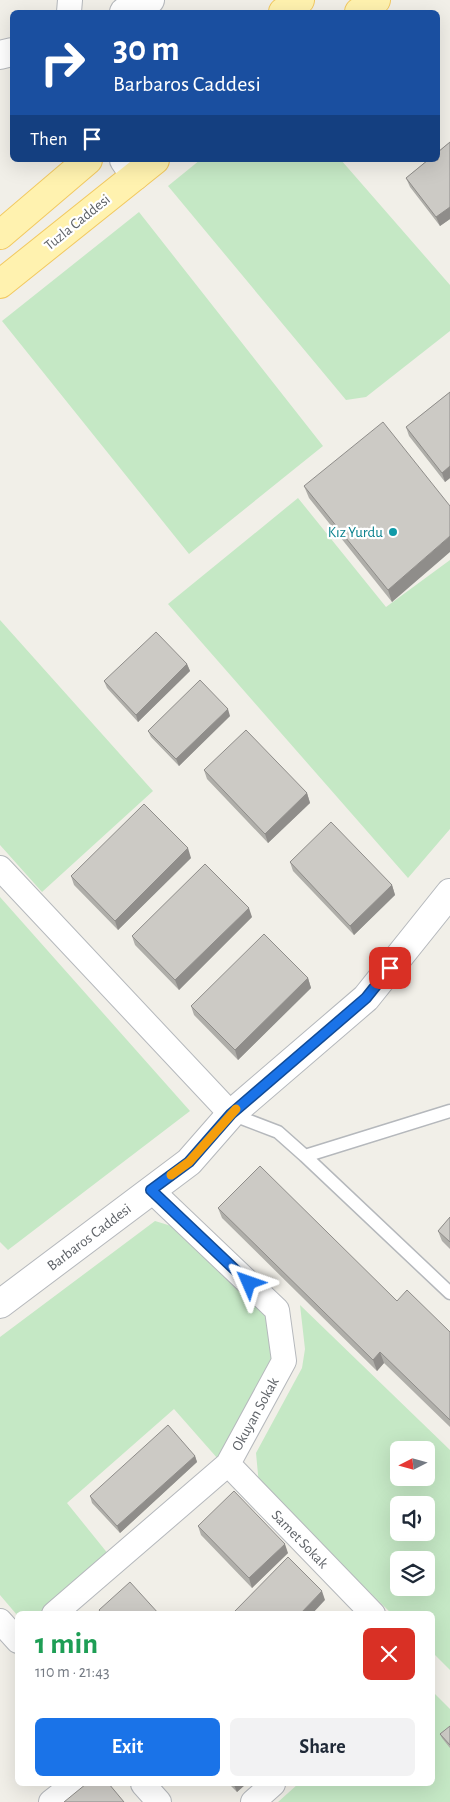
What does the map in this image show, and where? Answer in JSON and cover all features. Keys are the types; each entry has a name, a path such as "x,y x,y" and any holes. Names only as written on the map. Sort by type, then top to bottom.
{"main road":[{"path":"285,10 300,0"},
{"path":"362,10 376,0"},
{"path":"0,235 86,162"},
{"name":"Tuzla Caddesi","path":"0,284 138,165"}],"street":[{"path":"128,10 150,0"},
{"path":"0,868 231,1114"},
{"name":"Barbaros Caddesi","path":"0,1304 189,1162 231,1114 366,998 450,893"},
{"name":"Okuyan Sokak","path":"57,1611 228,1464 284,1361 277,1310 151,1190"},
{"name":"Samet Sokak","path":"228,1464 370,1611"},
{"path":"0,1621 15,1638"},
{"path":"51,1802 71,1786"},
{"path":"145,1786 159,1802"},
{"path":"253,1802 271,1786"}],"lane":[{"path":"305,1156 450,1111"},
{"path":"231,1114 278,1132 450,1293"}],"green space":[{"path":"198,162 343,162 450,285 450,331 366,397 346,400 168,186"},
{"path":"139,212 323,446 189,554 2,321"},
{"path":"298,498 386,607 450,560 450,829 408,878 168,604"},
{"path":"0,620 153,791 42,892 0,845"},
{"path":"0,897 190,1111 8,1250 0,1242"},
{"path":"155,1221 178,1228 269,1319 274,1353 218,1459 174,1409 67,1503 109,1555 45,1611 15,1611 15,1613 0,1595 0,1337"},
{"path":"300,1305 450,1450 450,1670 435,1655 435,1611 389,1611 259,1485 256,1453 302,1368 305,1349"},
{"path":"435,1694 450,1709 450,1802 278,1802 296,1786 435,1786"}],"building":[{"path":"450,142 450,207 436,217 406,178 426,162 440,162 440,150"},
{"path":"450,392 450,466 442,473 406,427"},
{"name":"Kız Yurdu","path":"383,422 450,506 450,536 388,590 304,486"},
{"path":"156,632 187,664 136,715 104,681"},
{"path":"200,680 228,709 176,759 148,731"},
{"path":"246,730 307,793 265,834 204,770"},
{"path":"144,804 188,848 115,921 71,876"},
{"path":"331,822 392,885 350,926 290,862"},
{"path":"205,864 249,908 175,980 132,936"},
{"path":"264,934 308,978 235,1050 191,1006"},
{"path":"260,1166 397,1301 407,1290 450,1332 450,1420 380,1352 373,1360 218,1208"},
{"path":"450,1217 450,1242 438,1231"},
{"path":"168,1425 195,1456 117,1526 90,1496"},
{"path":"234,1491 285,1544 249,1578 198,1526"},
{"path":"288,1557 322,1591 303,1611 235,1611"},
{"path":"130,1582 156,1611 100,1611"},
{"path":"450,1726 450,1745 440,1734"},
{"path":"84,1786 111,1786 124,1802 64,1802"}],"slow traffic":[{"path":"171,1175 189,1162 236,1109"}],"place":[{"name":"Kız Yurdu","path":"393,532"}],"route":[{"path":"249,1283 151,1190 189,1162 231,1114 366,998 390,968"}]}
